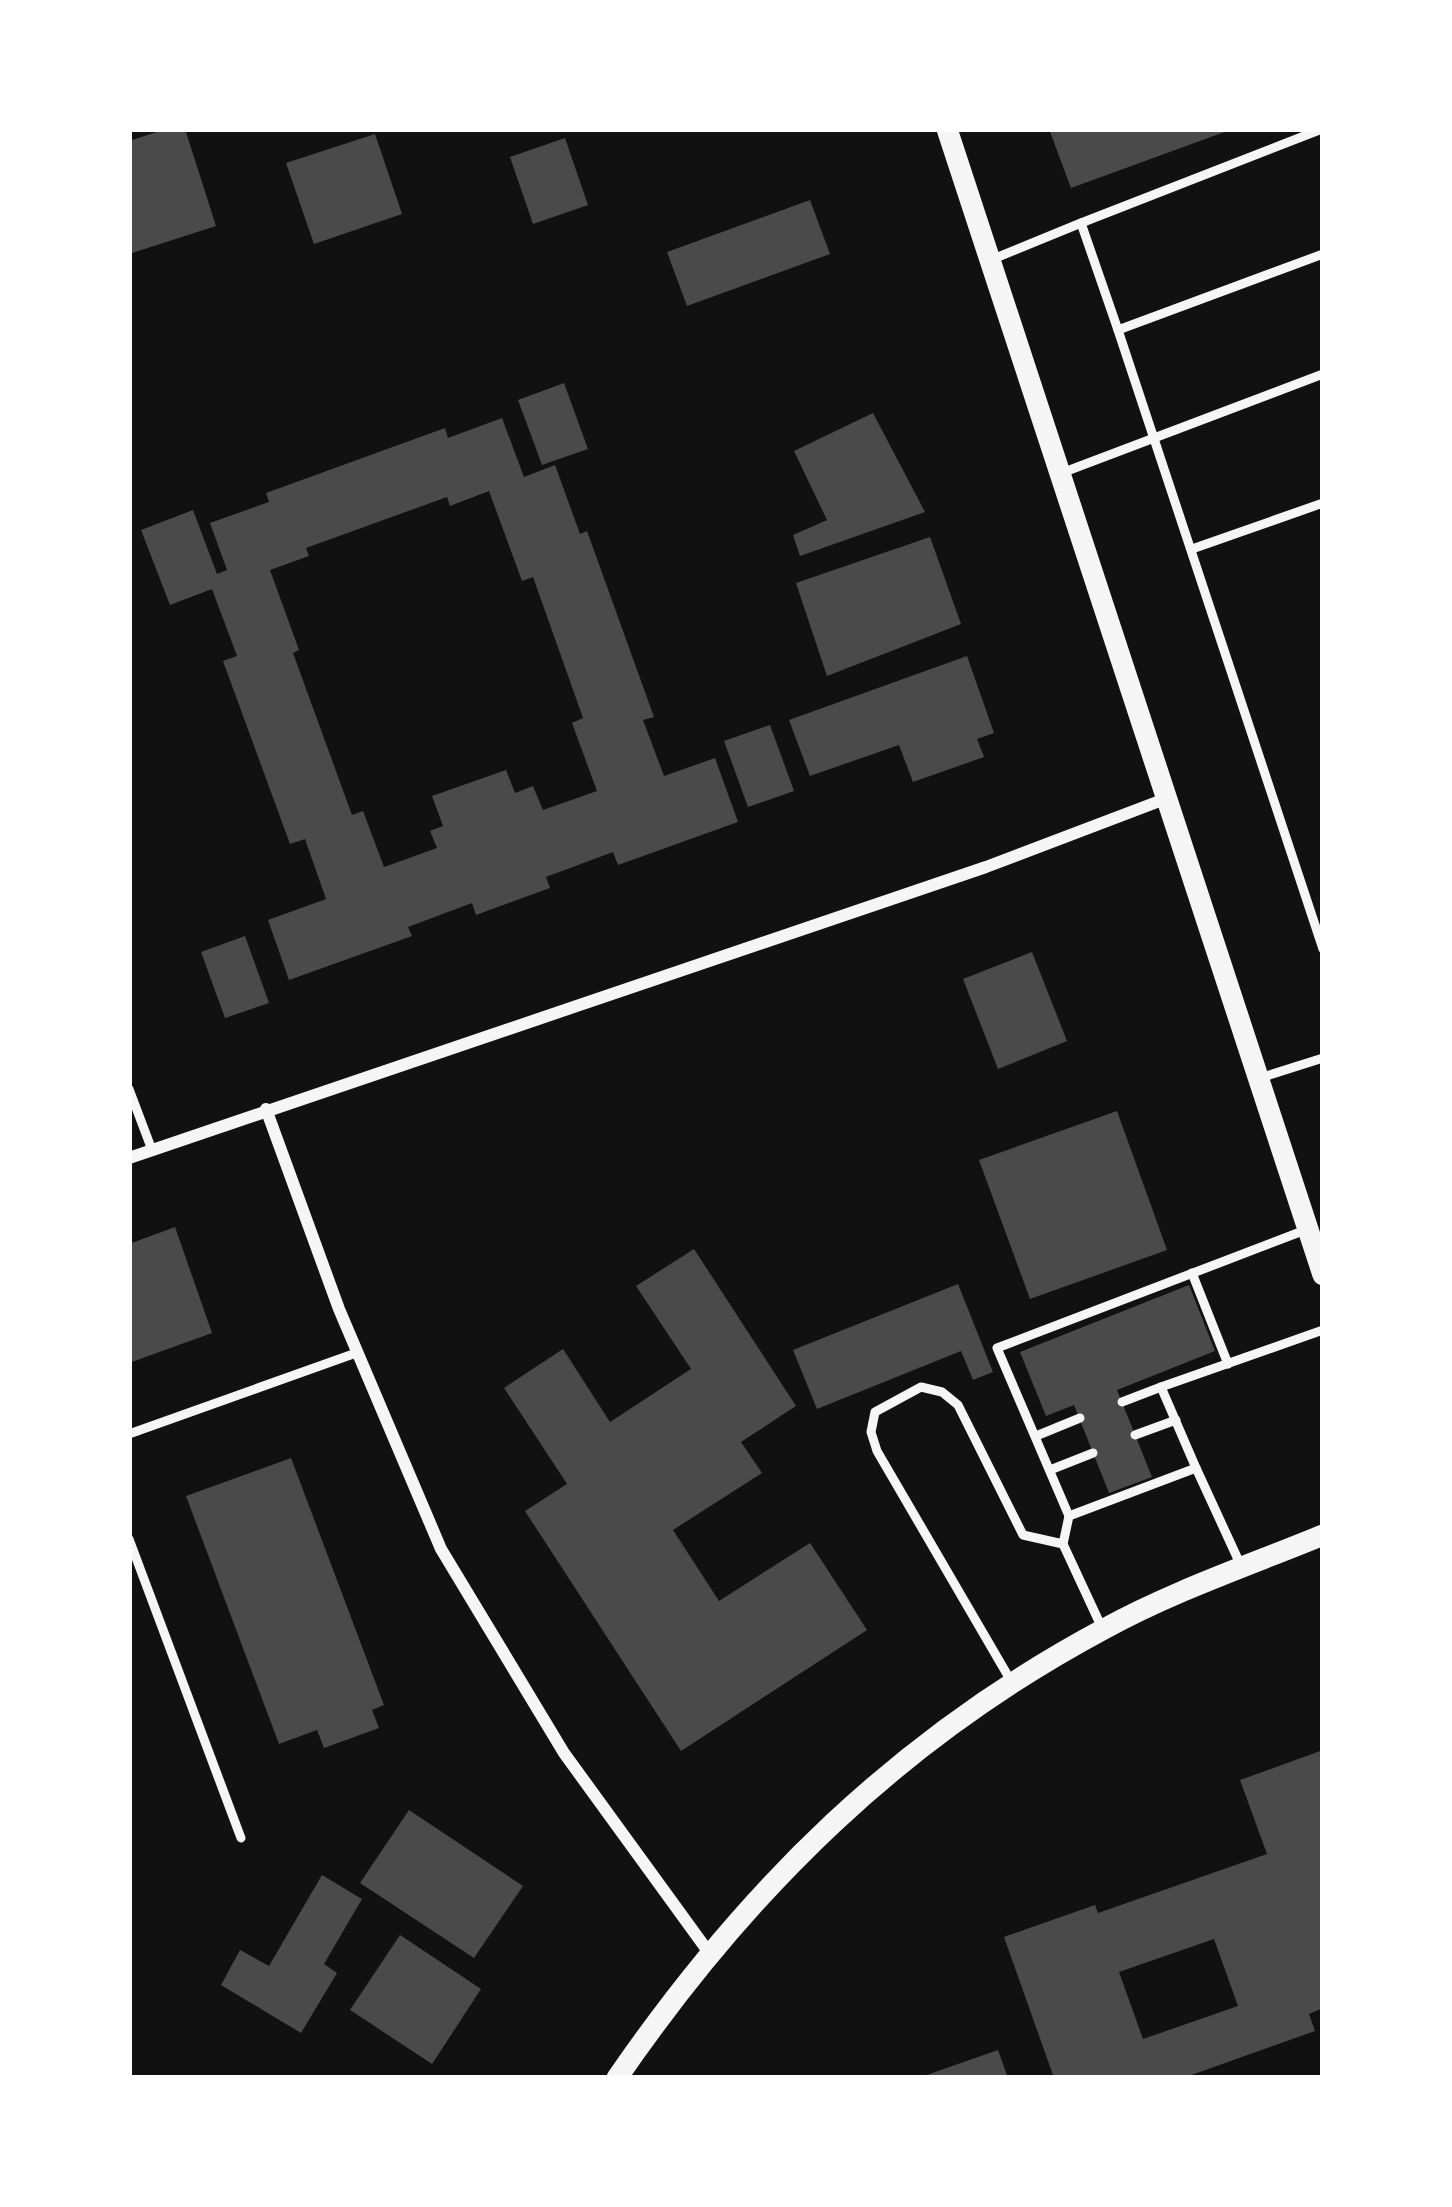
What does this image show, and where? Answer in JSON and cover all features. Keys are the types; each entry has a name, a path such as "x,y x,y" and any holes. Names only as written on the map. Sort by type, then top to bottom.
{"street":[{"path":"947,129 1323,1275"},
{"path":"129,1158 986,867 1165,799"},
{"path":"266,1109 356,1353 441,1549 564,1753 710,1954"},
{"path":"617,2078 710,1954 837,1815 971,1709 1103,1629 1323,1535"}],"lane":[{"path":"988,261 1322,129"},
{"path":"1081,223 1323,949"},
{"path":"1118,330 1323,254"},
{"path":"1059,474 1323,374"},
{"path":"1192,549 1323,503"},
{"path":"1257,1078 1323,1058"},
{"path":"129,1089 152,1150"},
{"path":"1103,1629 1064,1544 1069,1516 997,1348 1308,1229"},
{"path":"1192,1273 1228,1364"},
{"path":"1122,1402 1323,1330"},
{"path":"129,1434 356,1353"},
{"path":"1013,1684 877,1451 871,1432 875,1412 921,1387 942,1392 958,1405 1023,1535 1064,1544"},
{"path":"1161,1387 1242,1568"},
{"path":"1036,1436 1080,1418"},
{"path":"1135,1435 1176,1420"},
{"path":"1050,1469 1093,1453"},
{"path":"1069,1516 1196,1468"},
{"path":"129,1539 242,1838"}],"building":[{"path":"166,129 185,129 216,226 129,254 129,141"},
{"path":"1049,129 1230,129 1230,130 1071,188"},
{"path":"375,134 402,214 314,244 286,163"},
{"path":"565,138 588,205 533,224 510,157"},
{"path":"810,200 830,254 687,306 667,252"},
{"path":"564,383 588,449 542,465 518,400"},
{"path":"873,413 925,512 800,556 793,535 827,520 794,451"},
{"path":"502,418 524,477 555,465 580,534 587,531 654,717 643,720 664,776 715,758 738,822 618,865 613,852 546,877 550,888 476,915 472,903 408,927 412,936 289,980 268,920 326,899 305,839 290,844 223,661 237,656 212,589 170,605 141,530 193,510 217,574 227,570 210,523 269,502 266,493 445,428 448,438","holes":["489,491 522,581 533,577 583,718 572,723 597,791 543,810 533,786 515,793 506,770 432,796 443,826 430,831 437,848 384,867 363,811 352,815 293,653 299,650 270,570 309,556 306,548 447,497 450,506"]},
{"path":"930,537 961,624 827,676 796,583"},
{"path":"967,656 994,733 977,739 984,757 913,782 899,745 810,776 789,720"},
{"path":"770,725 794,791 748,807 724,741"},
{"path":"245,936 269,1003 225,1018 201,952"},
{"path":"1032,952 1067,1041 998,1069 963,979"},
{"path":"1117,1111 1167,1250 1030,1299 979,1160"},
{"path":"175,1227 212,1333 129,1363 129,1244"},
{"path":"694,1249 796,1406 741,1442 762,1473 673,1530 719,1601 810,1543 867,1630 681,1751 525,1511 567,1484 504,1388 563,1349 610,1422 691,1369 636,1286"},
{"path":"958,1284 993,1372 973,1380 961,1351 817,1409 793,1350"},
{"path":"1189,1285 1215,1351 1117,1390 1152,1477 1109,1493 1074,1405 1046,1416 1020,1352"},
{"path":"291,1458 384,1705 372,1710 379,1728 324,1748 317,1730 279,1744 186,1496"},
{"path":"1323,1750 1323,2008 1309,2014 1315,2031 1183,2078 1054,2078 1004,1937 1095,1905 1098,1913 1267,1854 1240,1780","holes":["1214,1939 1238,2006 1143,2039 1119,1972"]},
{"path":"409,1810 523,1886 474,1958 360,1883"},
{"path":"322,1875 362,1899 324,1964 337,1973 301,2033 221,1985 240,1950 269,1966"},
{"path":"400,1935 481,1989 432,2064 350,2010"},
{"path":"998,2050 1008,2078 921,2078 921,2077"}]}
